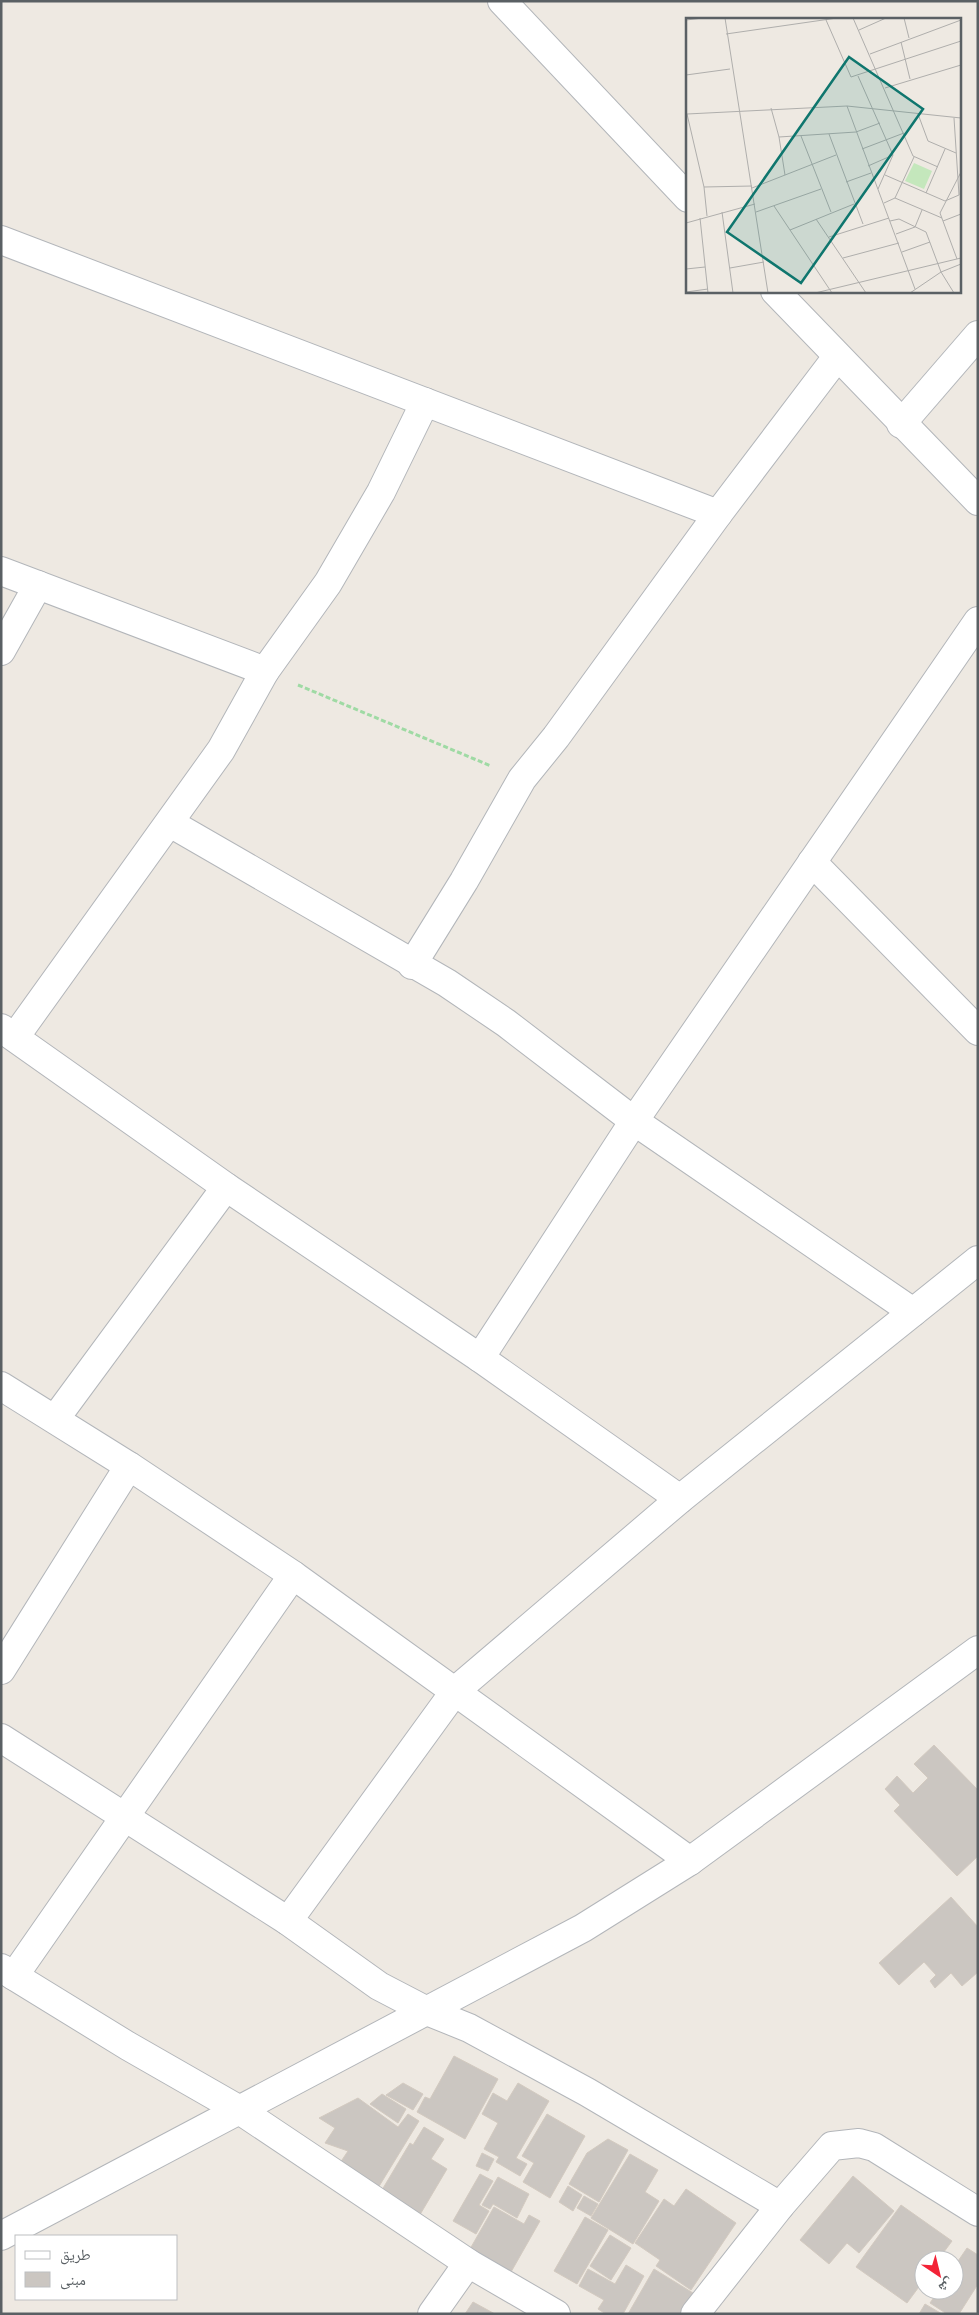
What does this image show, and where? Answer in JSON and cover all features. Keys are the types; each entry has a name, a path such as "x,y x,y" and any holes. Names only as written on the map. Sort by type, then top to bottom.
{"street":[{"path":"502,1 686,196"},
{"path":"1,240 718,514"},
{"path":"776,292 901,424 978,501"},
{"path":"901,424 978,335"},
{"path":"412,964 464,881 522,779 556,737 718,514 837,357"},
{"path":"425,402 381,492 328,583 265,671 221,750 170,823 8,1032 226,1187 480,1358 680,1499"},
{"path":"1,571 265,671"},
{"path":"1,651 38,585"},
{"path":"480,1358 634,1121 978,621"},
{"path":"170,823 447,983 506,1023 634,1121 913,1312"},
{"path":"812,862 978,1031"},
{"path":"56,1419 226,1187"},
{"path":"288,1921 455,1691 680,1499 978,1260"},
{"path":"1,1386 129,1466 293,1575 690,1861"},
{"path":"1,1670 129,1466"},
{"path":"293,1575 125,1816 7,1972 128,2046 238,2109 468,2263 556,2314"},
{"path":"3,2233 583,1928 690,1861 978,1650"},
{"path":"1,1738 288,1921 379,1986 426,2011 469,2028 587,2092 780,2206"},
{"path":"694,2314 780,2206 832,2146 859,2143 874,2147 978,2212"},
{"path":"432,2314 468,2263"}],"path":[{"path":"265,671 522,779"}],"building":[{"path":"934,1745 978,1790 978,1856 957,1876 894,1811 900,1805 885,1789 897,1776 913,1793 928,1778 914,1764"},
{"path":"951,1897 978,1927 978,1972 962,1986 951,1973 935,1988 930,1981 936,1975 924,1962 899,1985 879,1963"},
{"path":"454,2056 498,2079 465,2139 417,2112 425,2097 430,2099"},
{"path":"403,2083 423,2094 413,2110 386,2095"},
{"path":"518,2083 549,2101 516,2158 527,2164 520,2176 496,2162 499,2157 484,2149 498,2123 482,2114 493,2093 507,2101"},
{"path":"382,2094 406,2109 398,2123 370,2104"},
{"path":"358,2098 398,2127 408,2114 419,2121 378,2188 340,2163 348,2151 325,2143 335,2128 319,2118"},
{"path":"547,2114 585,2136 550,2198 523,2182 534,2163 522,2156"},
{"path":"424,2127 444,2139 431,2159 447,2169 418,2218 379,2195 410,2143 413,2145"},
{"path":"608,2139 628,2150 599,2202 569,2184 587,2153"},
{"path":"482,2153 494,2159 488,2171 476,2166"},
{"path":"630,2154 658,2170 645,2192 659,2201 633,2244 591,2218"},
{"path":"480,2174 493,2181 479,2205 489,2211 476,2234 453,2221"},
{"path":"853,2176 894,2211 859,2253 847,2243 829,2264 800,2240"},
{"path":"498,2177 529,2194 517,2218 493,2204 490,2209 482,2205"},
{"path":"568,2186 582,2195 573,2211 559,2202"},
{"path":"686,2189 736,2223 691,2290 656,2266 660,2260 635,2243 664,2199 674,2206"},
{"path":"584,2196 598,2204 591,2216 577,2208"},
{"path":"901,2205 952,2241 945,2250 914,2250 914,2294 907,2303 856,2267"},
{"path":"494,2207 524,2224 529,2215 540,2221 511,2272 470,2249"},
{"path":"585,2217 608,2230 577,2284 554,2271"},
{"path":"610,2235 631,2248 611,2280 590,2266"},
{"path":"967,2248 978,2255 978,2284 959,2314 947,2314 930,2303 932,2300 964,2300 964,2252"},
{"path":"626,2265 644,2276 623,2314 606,2314 598,2309 604,2300 579,2286 588,2269 615,2284"},
{"path":"654,2269 693,2293 681,2314 628,2314"},
{"path":"473,2302 495,2314 465,2314"},
{"path":"925,2304 942,2314 919,2314"}]}
